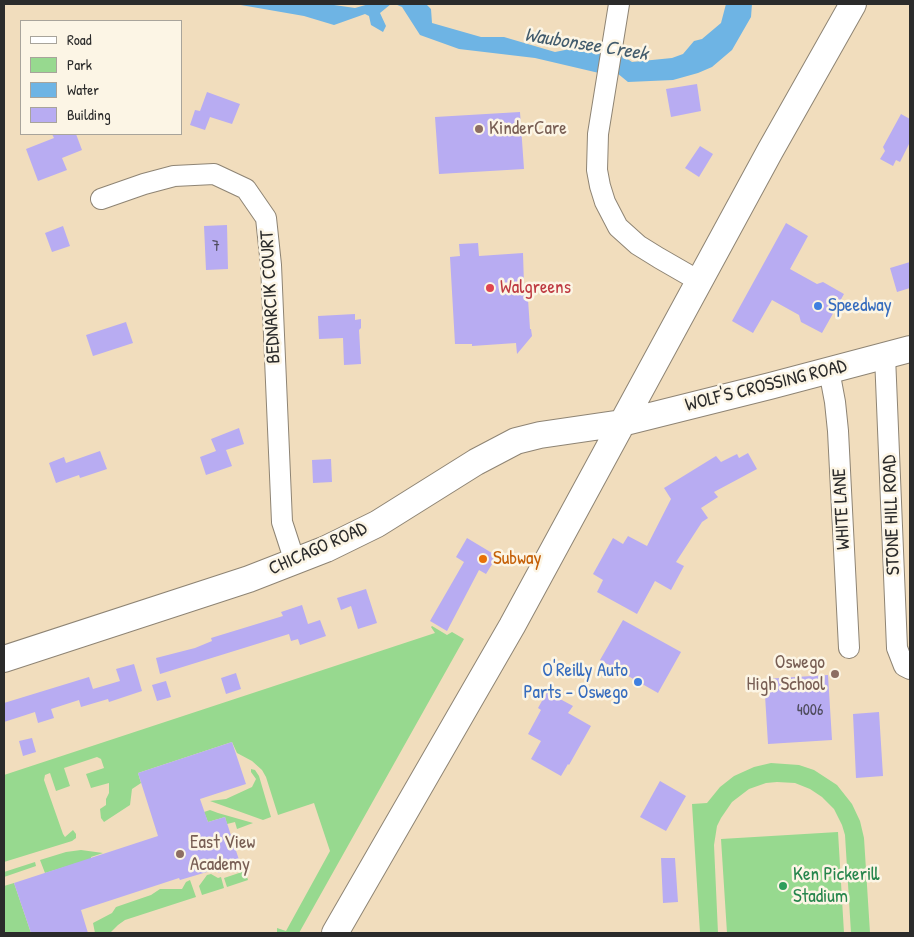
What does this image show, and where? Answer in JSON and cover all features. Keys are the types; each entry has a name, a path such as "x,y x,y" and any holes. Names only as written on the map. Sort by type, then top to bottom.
{"main road":[{"path":"334,933 505,637 770,151 853,4"},
{"name":"WOLF'S CROSSING ROAD","path":"622,422 910,349"},
{"name":"CHICAGO ROAD","path":"4,659 295,562 326,549 377,524 476,462 516,441 540,435 622,422"}],"street":[{"path":"619,4 596,153 597,170 605,202 618,227 632,239 659,258 699,281"},
{"name":"BEDNARCIK COURT","path":"101,199 174,176 214,174 246,189 266,218 271,265 282,522 295,562"},
{"name":"STONE HILL ROAD","path":"885,356 897,648 904,666 910,669"},
{"name":"WHITE LANE","path":"829,370 838,431 849,648"}],"green space":[{"path":"432,626 447,635 452,632 464,639 299,933 277,933 277,928 286,931 330,851 314,803 278,815 262,770 252,761 237,753 232,742 138,773 141,783 132,789 130,805 104,822 101,818 100,809 106,805 109,783 91,788 86,774 104,768 101,759 97,757 64,768 70,786 56,791 50,773 45,775 44,780 63,834 65,837 73,830 76,838 72,841 4,862 4,775 435,633"},
{"path":"771,763 799,765 814,770 837,785 852,804 860,821 864,838 870,933 851,933 845,835 834,809 822,797 810,789 795,783 777,782 766,783 749,789 732,802 721,818 717,826 714,845 718,933 700,933 692,804 707,803 720,787 734,776 754,767"},
{"path":"251,769 255,770 259,776 271,817 263,820 210,801 226,799 252,787 256,779"},
{"path":"210,810 253,823 237,829 235,822 227,824 225,817 208,822 204,812"},
{"name":"Ken Pickerill Stadium","path":"838,832 844,933 727,933 721,839"},
{"path":"81,850 103,853 91,857 91,859 45,873 40,860 66,852"},
{"path":"35,862 36,866 4,877 4,872"},
{"path":"245,871 248,880 227,887 224,878"},
{"path":"211,874 218,878 221,877 224,888 202,895 199,886 207,875"},
{"path":"190,880 196,897 125,920 110,933 95,933 93,923 112,913 116,907 151,895 160,889 182,889 186,882"},
{"path":"14,883 31,933 4,933 4,886"}],"water":[{"path":"235,4 327,4 355,8 369,4 391,4 380,13 386,26 383,32 371,25 369,16 365,14 334,25 304,16"},
{"path":"395,4 426,4 431,9 432,23 481,37 504,37 555,52 575,48 598,49 608,46 632,62 672,58 683,54 694,41 702,39 721,23 726,4 752,4 751,17 732,50 712,67 673,80 628,82 617,73 599,73 535,58 459,49 420,35 402,7"}],"building":[{"path":"697,84 701,111 671,117 666,89"},
{"path":"207,92 240,104 232,124 210,117 205,130 190,125 195,110 200,111"},
{"path":"520,112 524,169 439,174 435,117"},
{"path":"901,114 910,119 910,142 900,162 896,160 893,166 880,159 885,151 883,147"},
{"path":"52,135 76,135 82,150 62,158 67,170 38,181 26,149 54,138"},
{"path":"700,146 713,154 699,177 685,168"},
{"path":"786,223 808,236 790,269 817,284 823,282 844,294 822,333 801,322 799,315 772,300 753,333 732,321"},
{"path":"227,225 228,269 206,270 204,226"},
{"path":"63,226 70,246 52,252 45,233"},
{"path":"478,243 479,256 523,253 524,285 527,284 532,336 517,354 516,343 472,346 472,344 455,344 450,257 460,256 459,244"},
{"path":"910,262 910,288 897,292 890,268"},
{"path":"355,314 355,320 361,319 361,328 359,330 361,364 344,365 343,338 319,339 318,316"},
{"path":"126,322 133,343 93,356 86,335"},
{"path":"239,428 244,444 226,450 232,466 206,475 200,457 216,451 211,439"},
{"path":"100,451 107,469 80,478 79,475 56,483 49,463 64,457 66,463"},
{"path":"748,453 757,469 714,492 718,497 701,508 708,518 702,522 676,562 684,566 671,590 655,581 637,614 597,592 603,580 593,574 613,538 623,544 628,536 647,546 671,499 664,488 716,456 721,462 737,454 739,458"},
{"path":"331,459 332,482 313,483 312,460"},
{"path":"467,538 497,556 486,574 479,570 447,631 430,621 464,562 456,557"},
{"path":"366,589 377,623 358,629 351,606 341,610 337,598"},
{"path":"302,605 308,624 320,620 326,636 300,645 298,639 291,641 289,634 160,674 156,658 195,648 212,641 211,638 283,616 281,612"},
{"path":"623,620 681,652 658,693 600,660"},
{"path":"134,664 142,691 109,702 108,699 81,707 79,700 51,709 54,718 38,723 35,712 4,722 4,703 89,677 93,689 120,681 116,669"},
{"path":"236,673 241,689 226,694 221,678"},
{"path":"828,675 832,740 768,744 764,679"},
{"path":"166,681 171,697 157,701 152,685"},
{"path":"547,692 573,706 568,713 591,726 561,776 531,759 541,741 528,734 541,710 538,708"},
{"path":"879,712 883,776 856,778 853,714"},
{"path":"32,738 36,752 23,756 19,741"},
{"path":"232,742 246,784 200,799 208,822 225,817 241,866 218,873 217,869 180,880 179,878 81,910 88,933 31,933 14,883 158,836 138,773"},
{"path":"660,781 686,796 666,831 640,817"},
{"path":"661,858 675,858 678,902 663,903"}],"place":[{"name":"KinderCare","path":"479,129"},
{"name":"Walgreens","path":"490,288"},
{"name":"Speedway","path":"818,306"},
{"name":"Subway","path":"483,559"},
{"name":"Oswego High School","path":"835,674"},
{"name":"O'Reilly Auto Parts - Oswego","path":"638,682"},
{"name":"East View Academy","path":"180,854"},
{"name":"Ken Pickerill Stadium","path":"783,886"}],"water label":[{"name":"Waubonsee Creek","path":"586,45"}]}
